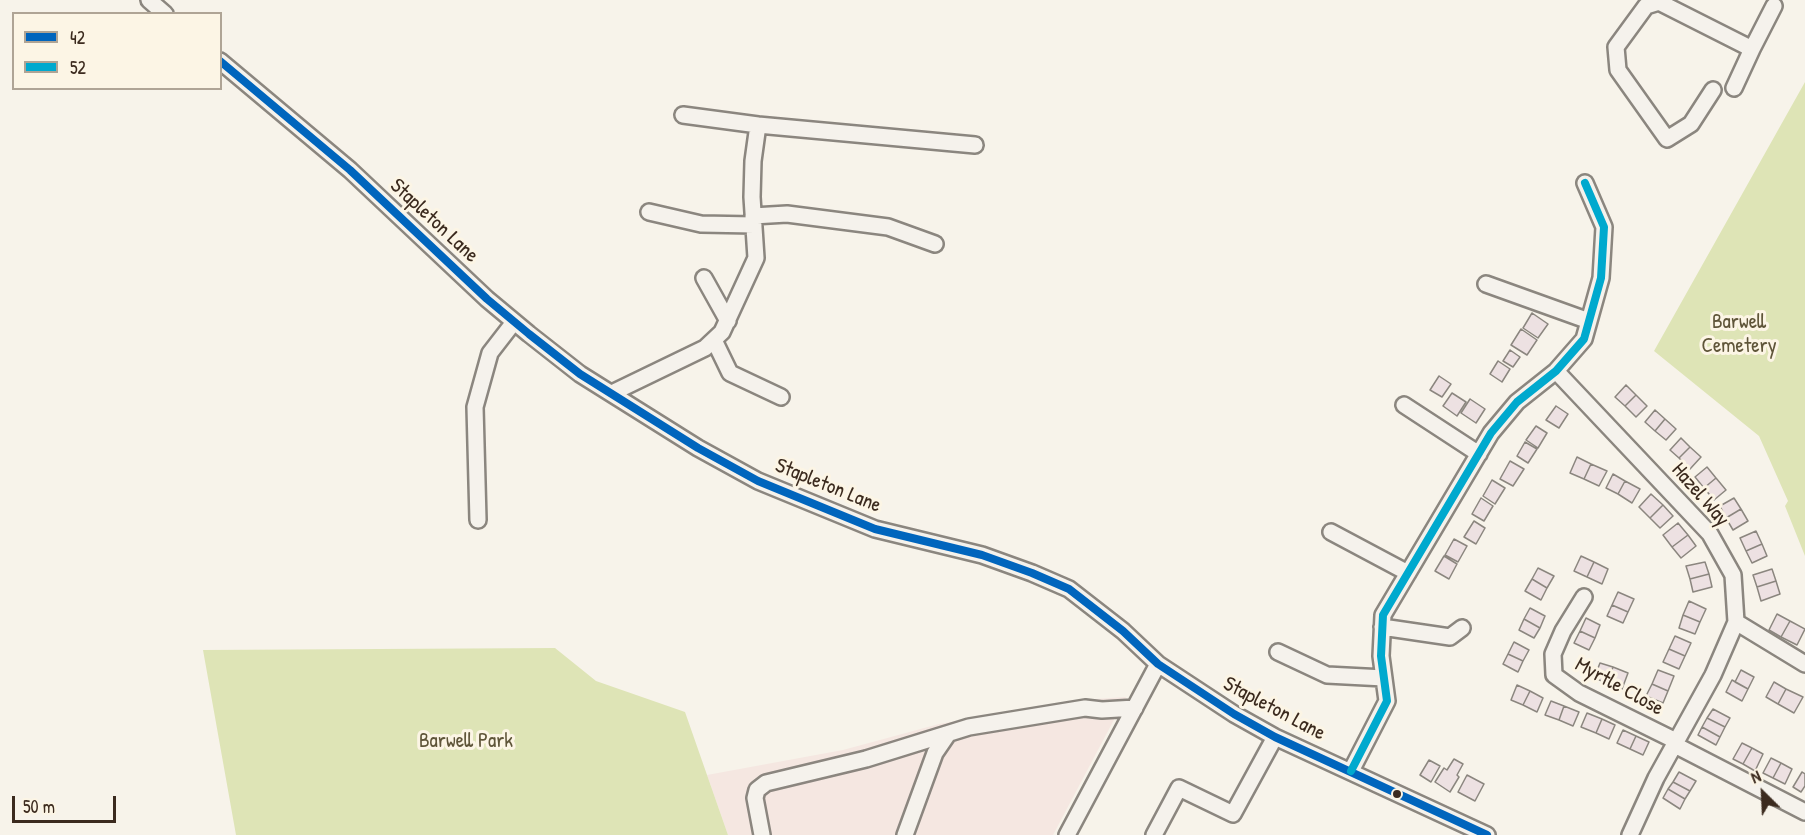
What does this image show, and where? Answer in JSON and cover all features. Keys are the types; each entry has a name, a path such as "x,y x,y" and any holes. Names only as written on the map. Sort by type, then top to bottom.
{"street":[{"path":"149,0 163,12"},
{"path":"1713,90 1691,124 1667,139 1618,70 1616,47 1646,6 1659,1 1752,49"},
{"path":"1734,88 1774,6"},
{"name":"Stapleton Lane","path":"222,63 350,170 514,322 580,374 698,448 758,481 875,529 982,555 1069,589 1123,631 1158,664 1234,714 1275,737 1487,835"},
{"path":"683,115 758,125 975,145"},
{"path":"612,393 705,348 722,332 728,321 756,258 753,221 753,160 758,125"},
{"path":"1351,771 1387,701 1381,656 1383,615 1491,433 1517,402 1556,371 1584,339 1601,278 1604,227 1585,183"},
{"path":"649,212 701,224 753,221 787,214 888,227 935,244"},
{"path":"704,278 728,321"},
{"path":"1486,284 1589,321"},
{"path":"478,520 475,407 490,353 514,322"},
{"path":"714,340 729,373 781,397"},
{"name":"Hazel Way","path":"1556,371 1710,534 1734,575 1736,622 1713,675 1656,778 1630,835"},
{"path":"1404,405 1479,454"},
{"path":"1331,532 1408,573"},
{"name":"Myrtle Close","path":"1584,597 1563,631 1553,654 1554,675 1579,693 1676,743"},
{"path":"1736,622 1805,664"},
{"path":"1383,627 1450,637 1462,628"},
{"path":"1278,652 1327,675 1384,678"},
{"path":"1067,835 1158,664"},
{"path":"762,835 755,798 757,790 766,783 866,759 921,740 969,727 1085,708 1102,710 1135,708"},
{"path":"905,835 935,753 948,734"},
{"path":"1154,835 1179,788 1233,814 1275,737"},
{"path":"1676,743 1805,812"}],"shaded area":[{"path":"1126,697 1053,835 728,835 707,775 843,750 939,724 1080,700"}],"green space":[{"name":"Barwell Cemetery","path":"1805,82 1805,556 1785,506 1788,501 1759,436 1654,351"},
{"name":"Barwell Park","path":"555,648 596,681 685,712 728,835 236,835 203,650"}],"building":[{"path":"1532,313 1548,324 1538,338 1523,328"},
{"path":"1521,329 1537,340 1527,355 1511,345"},
{"path":"1510,350 1520,357 1513,367 1503,361"},
{"path":"1498,361 1510,369 1502,382 1490,374"},
{"path":"1439,376 1451,384 1442,397 1430,390"},
{"path":"1626,385 1636,395 1625,406 1615,397"},
{"path":"1452,393 1466,402 1457,416 1443,406"},
{"path":"1636,395 1647,406 1636,417 1625,406"},
{"path":"1470,399 1485,409 1476,423 1461,413"},
{"path":"1556,406 1568,414 1559,428 1546,420"},
{"path":"1655,410 1665,419 1655,431 1645,422"},
{"path":"1665,419 1676,429 1666,440 1655,431"},
{"path":"1536,426 1547,433 1538,448 1526,440"},
{"path":"1681,438 1690,447 1679,458 1670,450"},
{"path":"1525,442 1537,449 1528,463 1517,456"},
{"path":"1690,447 1701,457 1690,469 1679,458"},
{"path":"1577,457 1591,464 1584,479 1570,473"},
{"path":"1510,461 1524,469 1513,486 1500,479"},
{"path":"1591,464 1607,471 1599,486 1584,479"},
{"path":"1707,467 1716,478 1704,488 1695,477"},
{"path":"1613,474 1625,481 1618,494 1606,488"},
{"path":"1716,478 1726,490 1714,500 1704,488"},
{"path":"1492,480 1505,488 1495,504 1483,496"},
{"path":"1625,481 1640,489 1632,503 1618,494"},
{"path":"1651,494 1663,505 1650,518 1639,507"},
{"path":"1481,498 1493,506 1484,521 1472,514"},
{"path":"1734,498 1741,509 1726,518 1720,506"},
{"path":"1663,505 1673,516 1660,528 1650,518"},
{"path":"1741,509 1748,521 1733,530 1726,518"},
{"path":"1474,521 1485,528 1476,544 1464,537"},
{"path":"1678,523 1688,535 1672,547 1663,535"},
{"path":"1756,531 1762,544 1746,551 1740,538"},
{"path":"1688,535 1696,546 1681,558 1672,547"},
{"path":"1454,539 1467,546 1458,562 1445,555"},
{"path":"1762,544 1767,556 1752,563 1746,551"},
{"path":"1444,556 1457,564 1449,579 1435,571"},
{"path":"1581,556 1594,562 1587,577 1574,571"},
{"path":"1594,562 1608,569 1602,584 1587,577"},
{"path":"1705,562 1709,574 1690,579 1686,566"},
{"path":"1538,568 1554,576 1547,588 1532,579"},
{"path":"1772,569 1776,581 1757,587 1753,575"},
{"path":"1709,574 1712,587 1693,592 1690,579"},
{"path":"1532,579 1547,588 1541,600 1525,591"},
{"path":"1776,581 1780,594 1761,601 1757,587"},
{"path":"1618,592 1634,599 1628,612 1612,605"},
{"path":"1689,601 1706,609 1700,622 1683,615"},
{"path":"1612,605 1628,612 1623,623 1607,616"},
{"path":"1530,608 1545,616 1540,628 1524,619"},
{"path":"1777,614 1790,621 1781,637 1769,630"},
{"path":"1683,615 1700,622 1695,634 1679,628"},
{"path":"1586,618 1600,625 1595,638 1580,631"},
{"path":"1524,619 1540,628 1534,638 1519,630"},
{"path":"1790,621 1805,629 1797,645 1781,637"},
{"path":"1580,631 1595,638 1589,650 1574,643"},
{"path":"1675,636 1691,643 1685,656 1669,649"},
{"path":"1514,642 1529,650 1523,661 1508,654"},
{"path":"1669,649 1685,656 1679,669 1663,662"},
{"path":"1508,654 1523,661 1518,672 1503,664"},
{"path":"1600,663 1613,667 1607,683 1594,678"},
{"path":"1613,667 1628,673 1622,689 1607,683"},
{"path":"1658,670 1674,676 1668,691 1652,684"},
{"path":"1741,670 1754,677 1748,689 1735,682"},
{"path":"1732,680 1748,689 1742,701 1726,692"},
{"path":"1774,682 1786,689 1778,704 1766,697"},
{"path":"1652,684 1668,691 1663,703 1646,696"},
{"path":"1517,685 1530,691 1523,705 1511,700"},
{"path":"1786,689 1803,697 1794,713 1778,704"},
{"path":"1530,691 1543,698 1537,712 1523,705"},
{"path":"1551,701 1564,706 1559,720 1545,715"},
{"path":"1564,706 1579,712 1573,726 1559,720"},
{"path":"1713,709 1730,718 1725,727 1707,718"},
{"path":"1587,713 1602,719 1596,733 1581,727"},
{"path":"1707,718 1725,727 1720,737 1702,727"},
{"path":"1602,719 1615,725 1609,739 1596,733"},
{"path":"1702,727 1720,737 1716,745 1698,735"},
{"path":"1623,730 1636,736 1630,749 1617,743"},
{"path":"1636,736 1649,742 1643,755 1630,749"},
{"path":"1742,743 1752,748 1743,764 1733,759"},
{"path":"1752,748 1763,754 1755,771 1743,764"},
{"path":"1771,758 1781,763 1773,778 1763,773"},
{"path":"1454,759 1463,764 1457,775 1459,777 1450,792 1435,782 1444,768 1447,770"},
{"path":"1429,760 1440,766 1431,782 1420,775"},
{"path":"1781,763 1792,769 1785,784 1773,778"},
{"path":"1679,772 1696,781 1690,791 1673,782"},
{"path":"1802,772 1805,774 1805,786 1801,792 1793,787"},
{"path":"1467,775 1484,784 1475,801 1458,792"},
{"path":"1673,782 1690,791 1685,799 1668,789"},
{"path":"1668,789 1685,799 1680,809 1663,798"}],"transit line":[{"name":"42","path":"222,63 350,170 487,299 529,334 580,374 698,448 758,481 875,529 982,555 1069,589 1123,631 1158,664 1234,714 1275,737 1487,835"},
{"name":"52","path":"1351,771 1387,701 1381,656 1383,615 1491,433 1517,402 1556,371 1584,339 1601,278 1604,227 1585,183"}]}
